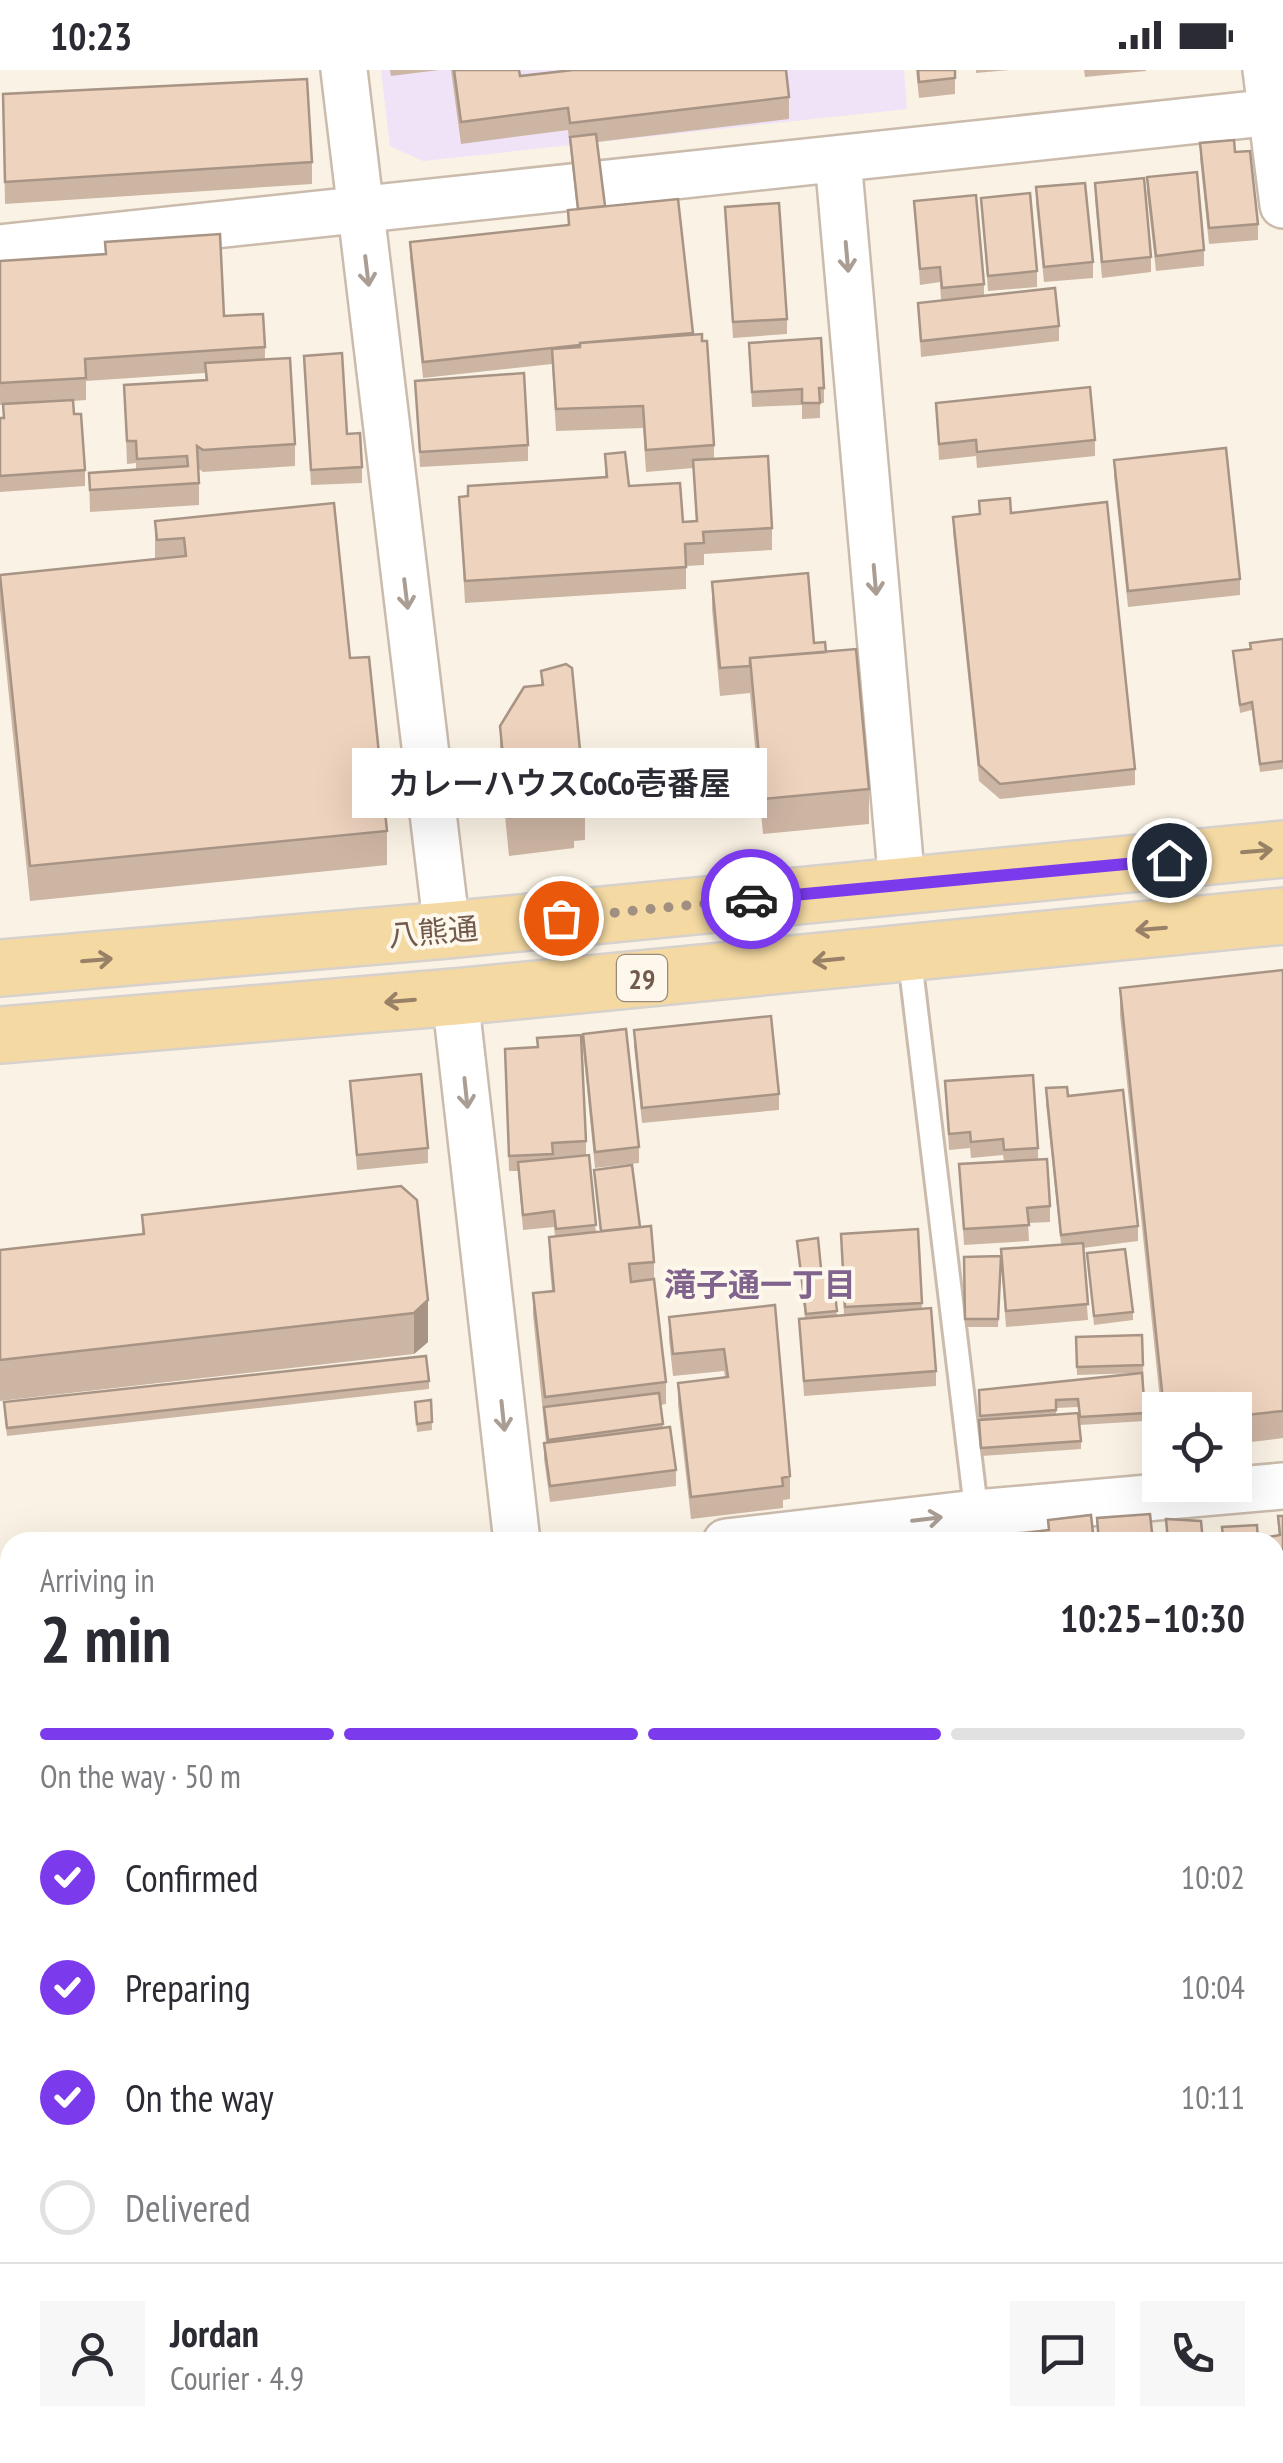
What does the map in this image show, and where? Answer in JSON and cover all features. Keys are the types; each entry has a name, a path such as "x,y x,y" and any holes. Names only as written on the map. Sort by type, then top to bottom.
{"main road":[{"name":"八熊通","path":"1,968 447,930 1283,849"},
{"name":"29","path":"0,1035 455,996 1283,916"}],"street":[{"path":"344,70 447,930"},
{"path":"0,248 838,160 1274,98 1283,206"},
{"path":"838,160 902,884"},
{"path":"0,956 1,968"},
{"path":"455,996 516,1532"},
{"path":"906,1532 978,1528 1283,1486"}],"lane":[{"path":"909,952 978,1528"}],"shaded area":[{"path":"381,70 904,70 907,109 423,161 390,146"}],"building":[{"path":"454,70 519,70 520,76 573,70 786,70 789,97 570,123 568,108 461,122"},
{"path":"918,70 955,70 955,78 919,82"},
{"path":"307,79 312,162 5,182 3,94"},
{"path":"596,134 605,206 578,209 570,137"},
{"path":"1234,140 1235,152 1250,151 1258,224 1209,228 1200,143"},
{"path":"1197,172 1204,250 1156,256 1147,177"},
{"path":"1144,178 1151,257 1102,262 1095,183"},
{"path":"1085,183 1093,262 1044,267 1036,187"},
{"path":"1030,193 1037,271 988,276 981,198"},
{"path":"976,195 984,284 942,288 940,267 920,269 914,201"},
{"path":"678,199 693,333 423,362 410,242 569,225 568,210"},
{"path":"779,203 787,319 733,322 725,207"},
{"path":"220,234 224,316 263,314 265,347 85,359 86,378 0,383 0,261 106,254 105,242"},
{"path":"1055,288 1059,326 921,341 918,303"},
{"path":"702,334 702,341 707,341 714,445 646,450 643,406 556,409 552,349 580,347 580,343"},
{"path":"821,338 824,388 819,388 820,403 802,403 802,389 752,392 749,343"},
{"path":"342,353 347,434 360,433 362,467 311,470 304,356"},
{"path":"290,358 295,444 203,450 197,446 199,483 90,490 89,473 188,466 187,456 137,459 136,441 127,441 124,385 207,380 205,363"},
{"path":"524,373 528,445 420,452 415,381"},
{"path":"1090,387 1095,440 977,452 976,440 939,444 936,403"},
{"path":"73,400 74,414 81,414 85,470 0,476 3,404"},
{"path":"1226,448 1240,579 1128,591 1114,460"},
{"path":"625,452 629,486 680,483 683,522 697,521 693,460 768,456 772,528 703,532 704,543 685,544 686,567 465,581 459,497 468,496 468,486 607,477 605,454"},
{"path":"1010,498 1011,513 1107,502 1135,769 1000,784 979,765 953,517 980,514 979,501"},
{"path":"334,503 350,658 369,657 387,831 30,866 0,575 186,556 184,538 157,540 155,521"},
{"path":"808,573 814,643 825,642 826,652 750,658 750,666 720,668 712,582"},
{"path":"1283,639 1283,761 1260,764 1252,702 1240,705 1233,651 1251,649 1250,643"},
{"path":"856,649 869,789 763,799 750,658"},
{"path":"566,664 572,668 585,801 573,802 574,809 509,817 500,726 524,687 543,685 541,671"},
{"path":"1283,970 1283,1411 1252,1414 1252,1392 1162,1392 1120,988"},
{"path":"771,1016 779,1094 642,1108 634,1030"},
{"path":"626,1029 639,1147 595,1152 583,1034"},
{"path":"581,1035 586,1141 552,1143 553,1154 509,1156 505,1049 538,1047 537,1038"},
{"path":"421,1074 428,1148 357,1155 350,1081"},
{"path":"1033,1075 1038,1148 1004,1150 1003,1139 971,1142 970,1132 949,1134 945,1081"},
{"path":"1067,1087 1068,1096 1123,1090 1138,1226 1061,1235 1046,1088"},
{"path":"589,1155 596,1225 556,1229 554,1211 523,1215 518,1162"},
{"path":"1047,1159 1050,1206 1027,1208 1029,1225 964,1229 959,1164"},
{"path":"632,1165 640,1227 601,1231 594,1170"},
{"path":"401,1186 417,1200 428,1300 414,1313 0,1360 0,1250 144,1234 142,1215"},
{"path":"651,1226 654,1262 629,1264 631,1282 654,1279 666,1382 545,1397 533,1293 554,1291 549,1237"},
{"path":"918,1229 922,1303 845,1307 841,1234"},
{"path":"818,1238 822,1278 833,1278 837,1311 806,1314 797,1241"},
{"path":"1083,1243 1088,1304 1006,1311 1001,1249"},
{"path":"1125,1249 1133,1312 1094,1316 1087,1253"},
{"path":"1001,1256 998,1319 965,1319 964,1257"},
{"path":"775,1305 790,1476 782,1478 783,1486 691,1497 678,1383 728,1377 724,1349 673,1354 669,1317"},
{"path":"931,1308 936,1371 804,1381 799,1319"},
{"path":"1142,1335 1143,1365 1077,1367 1076,1337"},
{"path":"426,1356 429,1381 7,1428 4,1402"},
{"path":"1142,1373 1142,1413 1080,1417 1078,1399 1056,1400 1056,1410 980,1416 979,1390"},
{"path":"659,1393 663,1424 548,1440 544,1407"},
{"path":"431,1400 432,1422 417,1424 415,1402"},
{"path":"1078,1413 1081,1441 981,1448 979,1420"},
{"path":"670,1427 676,1470 550,1486 544,1443"},
{"path":"1150,1514 1152,1532 1098,1532 1097,1518"},
{"path":"1091,1515 1093,1532 1034,1532 1049,1530 1048,1520"},
{"path":"1278,1516 1283,1516 1283,1532 1280,1532"},
{"path":"1166,1519 1201,1521 1202,1532 1167,1532"},
{"path":"1257,1525 1257,1532 1222,1532 1222,1527"}],"way so far":[{"path":"561,918 751,899"}],"place":[{"name":"カレーハウスCoCo壱番屋","path":"561,918"}],"district":[{"name":"滝子通一丁目","path":"760,1284"}],"route":[{"path":"751,899 1169,860"}]}
